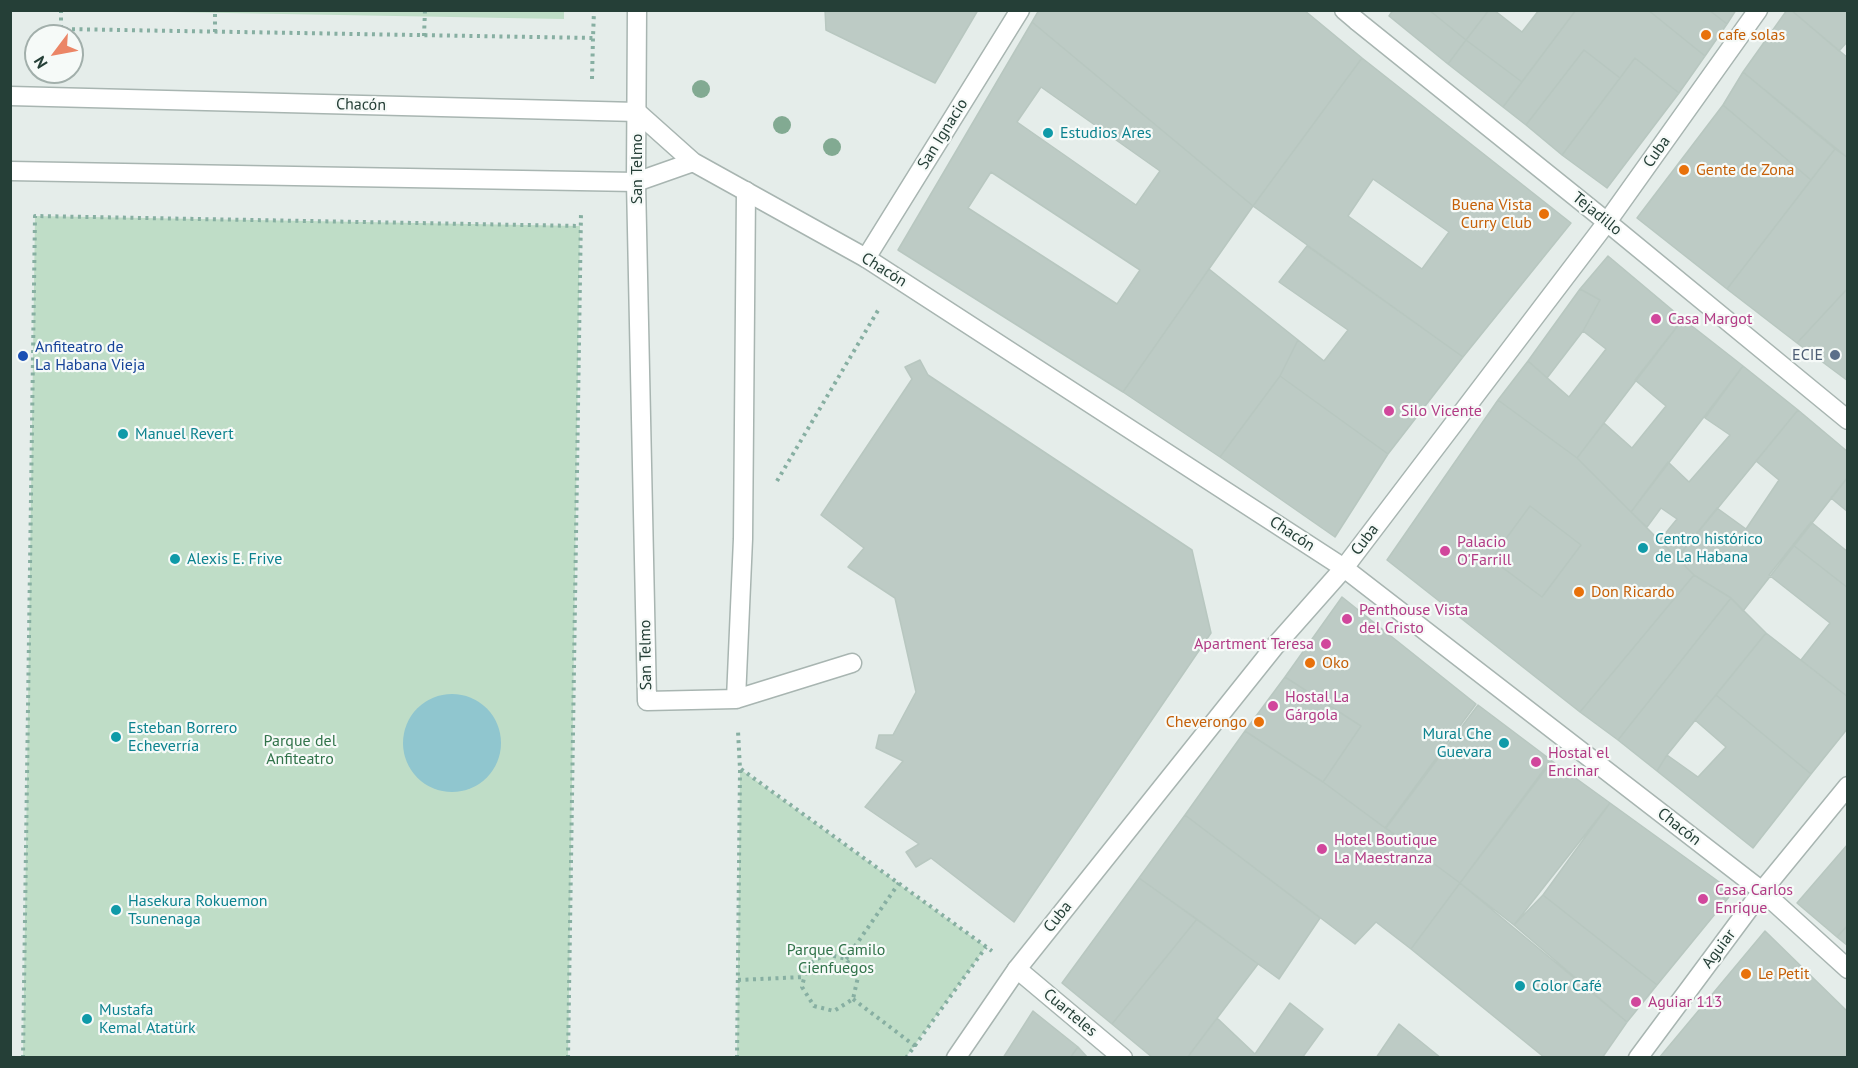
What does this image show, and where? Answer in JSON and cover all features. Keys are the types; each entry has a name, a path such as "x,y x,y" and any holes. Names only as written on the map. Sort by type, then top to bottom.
{"street":[{"name":"San Telmo","path":"638,10 636,183 647,701 736,699"},
{"name":"San Ignacio","path":"866,258 1020,10"},
{"name":"Cuba","path":"956,1058 1017,969 1275,646 1344,568 1607,222 1758,10"},
{"name":"Tejadillo","path":"1351,16 1848,420"},
{"name":"Chacón","path":"10,96 637,112 693,162 866,258 1344,568 1762,891 1848,969"},
{"path":"10,171 636,183 693,162"},
{"path":"746,190 743,539 736,699 852,663"},
{"name":"Aguiar","path":"1638,1058 1762,891 1848,786"},
{"name":"Cuarteles","path":"1017,969 1123,1058"}],"path":[{"path":"215,10 215,32"},
{"path":"424,36 425,10"},
{"path":"84,29 593,39 594,10"},
{"path":"23,1058 35,216 580,226 568,1058"},
{"path":"740,769 1017,969"},
{"path":"846,959 899,883"},
{"path":"906,1058 986,947"},
{"path":"826,954 846,959 858,977 853,999 834,1011 814,1006 802,987 807,965 826,954"},
{"path":"738,980 804,977"},
{"path":"853,999 915,1046"}],"green space":[{"path":"115,10 564,10 564,19 115,11"},
{"name":"Parque del Anfiteatro","path":"35,216 580,226 568,1057 23,1058"},
{"name":"Parque Camilo Cienfuegos","path":"740,769 986,947 906,1057 737,1057"}],"water":[{"path":"452,694 471,697 487,708 498,724 501,743 498,762 487,778 471,789 452,792 433,789 417,778 406,762 403,743 406,724 417,708 433,697"}],"building":[{"path":"825,10 978,10 935,83 826,30"},
{"path":"1039,10 1304,10 1362,58 1253,206 1032,22"},
{"path":"1393,10 1429,10 1466,40 1448,64 1389,16"},
{"path":"1429,10 1489,10 1466,40"},
{"path":"1489,10 1494,10 1522,32 1539,10 1576,10 1522,82 1466,40"},
{"path":"1576,10 1648,10 1705,56 1679,93 1635,58 1620,78 1584,50 1526,125 1503,107"},
{"path":"1648,10 1709,10 1727,24 1705,56"},
{"path":"1709,10 1736,10 1727,24"},
{"path":"1787,10 1791,10 1848,58 1848,158 1743,72"},
{"path":"1791,10 1848,10 1848,41 1839,51"},
{"path":"1032,22 1253,206 1123,392 898,250","holes":["1041,87 1160,171 1136,205 1017,122","991,172 1140,270 1117,304 968,208"]},
{"path":"1466,40 1522,82 1503,107 1448,64"},
{"path":"1584,50 1620,78 1562,155 1526,125"},
{"path":"1362,58 1571,223 1463,357 1253,206","holes":["1373,179 1449,232 1422,269 1348,216"]},
{"path":"1635,58 1679,93 1607,188 1562,155"},
{"path":"1743,72 1835,149 1811,180 1723,105"},
{"path":"1723,105 1811,180 1727,289 1637,218"},
{"path":"1835,149 1848,158 1848,288 1797,343 1727,289"},
{"path":"1307,246 1463,357 1388,454 1280,376 1298,340 1324,361 1348,330 1279,282"},
{"path":"1608,256 1683,319 1577,458 1498,400 1528,361 1569,397 1606,349 1583,331 1600,300 1580,289"},
{"path":"1209,269 1298,340 1280,376 1220,457 1123,392"},
{"path":"1848,288 1848,381 1797,343"},
{"path":"1580,289 1600,300 1583,331 1547,378 1528,361"},
{"path":"1683,319 1743,366 1631,512 1577,458 1604,423 1632,448 1666,406 1635,380"},
{"path":"920,360 928,375 1192,550 1211,633 1014,922 931,858 916,867 906,852 919,844 865,807 903,761 876,748 879,735 893,735 916,692 895,598 848,567 864,548 821,515 912,379 905,367"},
{"path":"1743,366 1798,410 1677,558 1660,540 1677,519 1661,508 1647,527 1631,512 1668,462 1689,482 1730,435 1705,418"},
{"path":"1280,376 1388,454 1335,537 1220,457"},
{"name":"Palacio O'Farrill","path":"1498,400 1577,458 1694,575 1580,712 1387,560","holes":["1530,506 1581,545 1542,597 1491,559"]},
{"path":"1798,410 1848,452 1848,477 1743,611 1731,598 1694,575 1677,558 1717,508 1746,529 1779,480 1756,461"},
{"path":"1848,477 1848,512 1831,498"},
{"path":"1530,506 1581,545 1542,597 1491,559"},
{"path":"1811,522 1848,552 1848,588 1793,545"},
{"path":"1793,545 1848,588 1848,697 1801,660 1830,623 1769,575"},
{"path":"1694,575 1731,598 1618,740 1580,712"},
{"path":"1342,597 1476,704 1385,828 1323,782 1361,726 1285,677"},
{"path":"1731,598 1766,633 1667,755 1657,771 1618,740"},
{"path":"1766,633 1848,697 1848,728 1811,774 1716,695"},
{"path":"1285,677 1361,726 1323,782 1245,731"},
{"path":"1716,695 1811,774 1753,848 1657,771 1667,755 1698,777 1726,747 1695,720"},
{"path":"1478,705 1551,760 1460,883 1386,828"},
{"name":"Hotel Boutique La Maestranza","path":"1245,731 1323,782 1460,883 1411,949 1376,922 1355,944 1185,815"},
{"path":"1552,761 1610,803 1514,925 1460,883"},
{"path":"1610,803 1733,892 1657,985 1543,895"},
{"path":"1185,815 1320,918 1279,979 1139,878"},
{"path":"1848,844 1848,925 1837,937 1797,903"},
{"path":"1139,878 1197,919 1112,1024 1062,983"},
{"name":"Color Café","path":"1460,883 1627,1022 1602,1058 1545,1058 1411,949"},
{"path":"1543,895 1657,985 1627,1022 1514,925"},
{"path":"1197,919 1258,964 1187,1058 1153,1058 1112,1024"},
{"path":"1848,925 1848,946 1837,937"},
{"path":"1765,931 1848,1012 1848,1058 1659,1058"},
{"path":"1290,1003 1323,1029 1302,1058 1187,1058 1217,1018 1255,1054"},
{"path":"1033,1011 1078,1047 1070,1058 1003,1058"},
{"path":"1399,1024 1441,1058 1376,1058"},
{"path":"1078,1047 1088,1058 1070,1058"}],"place":[{"name":"cafe solas","path":"1706,35"},
{"name":"Estudios Ares","path":"1048,133"},
{"name":"Gente de Zona","path":"1684,170"},
{"name":"Buena Vista Curry Club","path":"1544,214"},
{"name":"Casa Margot","path":"1656,319"},
{"name":"ECIE","path":"1835,355"},
{"name":"Anfiteatro de La Habana Vieja","path":"23,356"},
{"name":"Silo Vicente","path":"1389,411"},
{"name":"Manuel Revert","path":"123,434"},
{"name":"Centro histórico de La Habana","path":"1643,548"},
{"name":"Palacio O'Farrill","path":"1445,551"},
{"name":"Alexis E. Frive","path":"175,559"},
{"name":"Don Ricardo","path":"1579,592"},
{"name":"Penthouse Vista del Cristo","path":"1347,619"},
{"name":"Apartment Teresa","path":"1326,644"},
{"name":"Oko","path":"1310,663"},
{"name":"Hostal La Gárgola","path":"1273,706"},
{"name":"Cheverongo","path":"1259,722"},
{"name":"Esteban Borrero Echeverría","path":"116,737"},
{"name":"Mural Che Guevara","path":"1504,743"},
{"name":"Hostal el Encinar","path":"1536,762"},
{"name":"Hotel Boutique La Maestranza","path":"1322,849"},
{"name":"Casa Carlos Enrique","path":"1703,899"},
{"name":"Hasekura Rokuemon Tsunenaga","path":"116,910"},
{"name":"Le Petit","path":"1746,974"},
{"name":"Color Café","path":"1520,986"},
{"name":"Aguiar 113","path":"1636,1002"},
{"name":"Mustafa Kemal Atatürk","path":"87,1019"}]}
